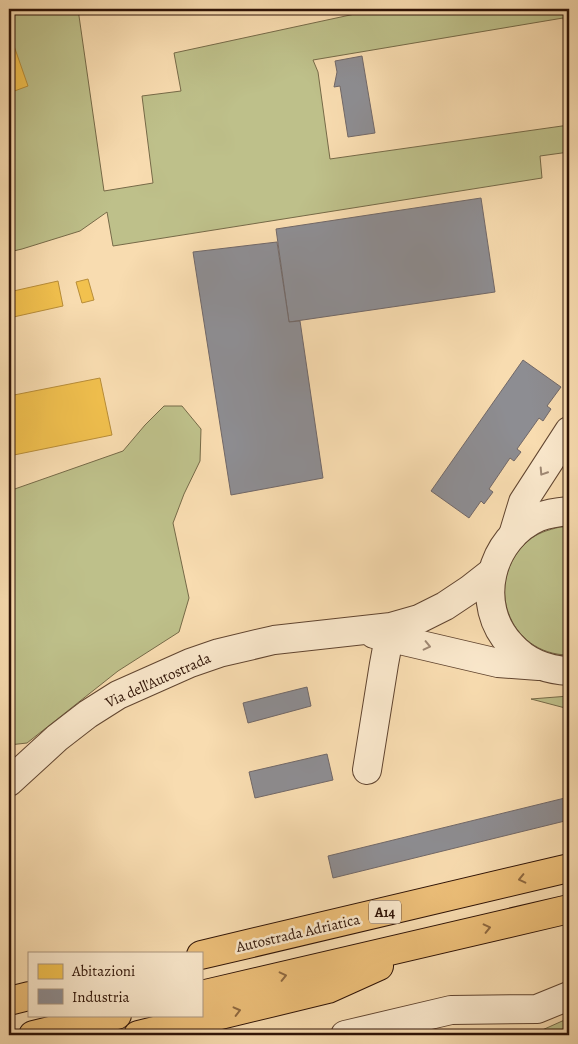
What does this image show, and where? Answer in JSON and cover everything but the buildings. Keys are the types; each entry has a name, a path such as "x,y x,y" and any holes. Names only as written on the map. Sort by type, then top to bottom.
{"highway":[{"name":"Autostrada Adriatica","path":"202,955 569,868"},
{"path":"202,995 569,909"},
{"path":"138,1035 328,989 440,939"},
{"path":"9,1001 28,996"},
{"path":"33,1035 113,1016"}],"street":[{"path":"513,535 523,502 569,431"},
{"path":"556,669 526,658 511,645 499,629 492,611 490,591 492,572 497,558 513,535 525,524 540,517 556,512 569,511"},
{"name":"Via dell'Autostrada","path":"9,782 57,738 88,714 118,695 190,663 219,653 274,640 391,627 419,619 445,606 492,572"},
{"name":"Via dell'Autostrada","path":"362,631 498,663 556,669"},
{"path":"367,770 389,637"},
{"path":"345,1035 451,1010 538,1009 569,996"}],"green space":[{"path":"9,9 78,9 104,191 153,183 142,96 181,91 174,53 378,9 569,9 569,43 563,18 313,60 318,72 330,159 569,125 569,152 540,156 542,178 113,246 107,212 80,231 9,252"},
{"path":"164,406 182,406 201,429 200,461 173,523 189,598 179,632 118,671 27,743 9,745 9,491 123,451"},
{"path":"560,527 569,527 569,655 548,652 530,643 517,629 508,613 505,595 506,576 514,557 531,538"},
{"path":"569,696 569,709 531,699"},
{"path":"569,1018 569,1035 531,1035"}]}
